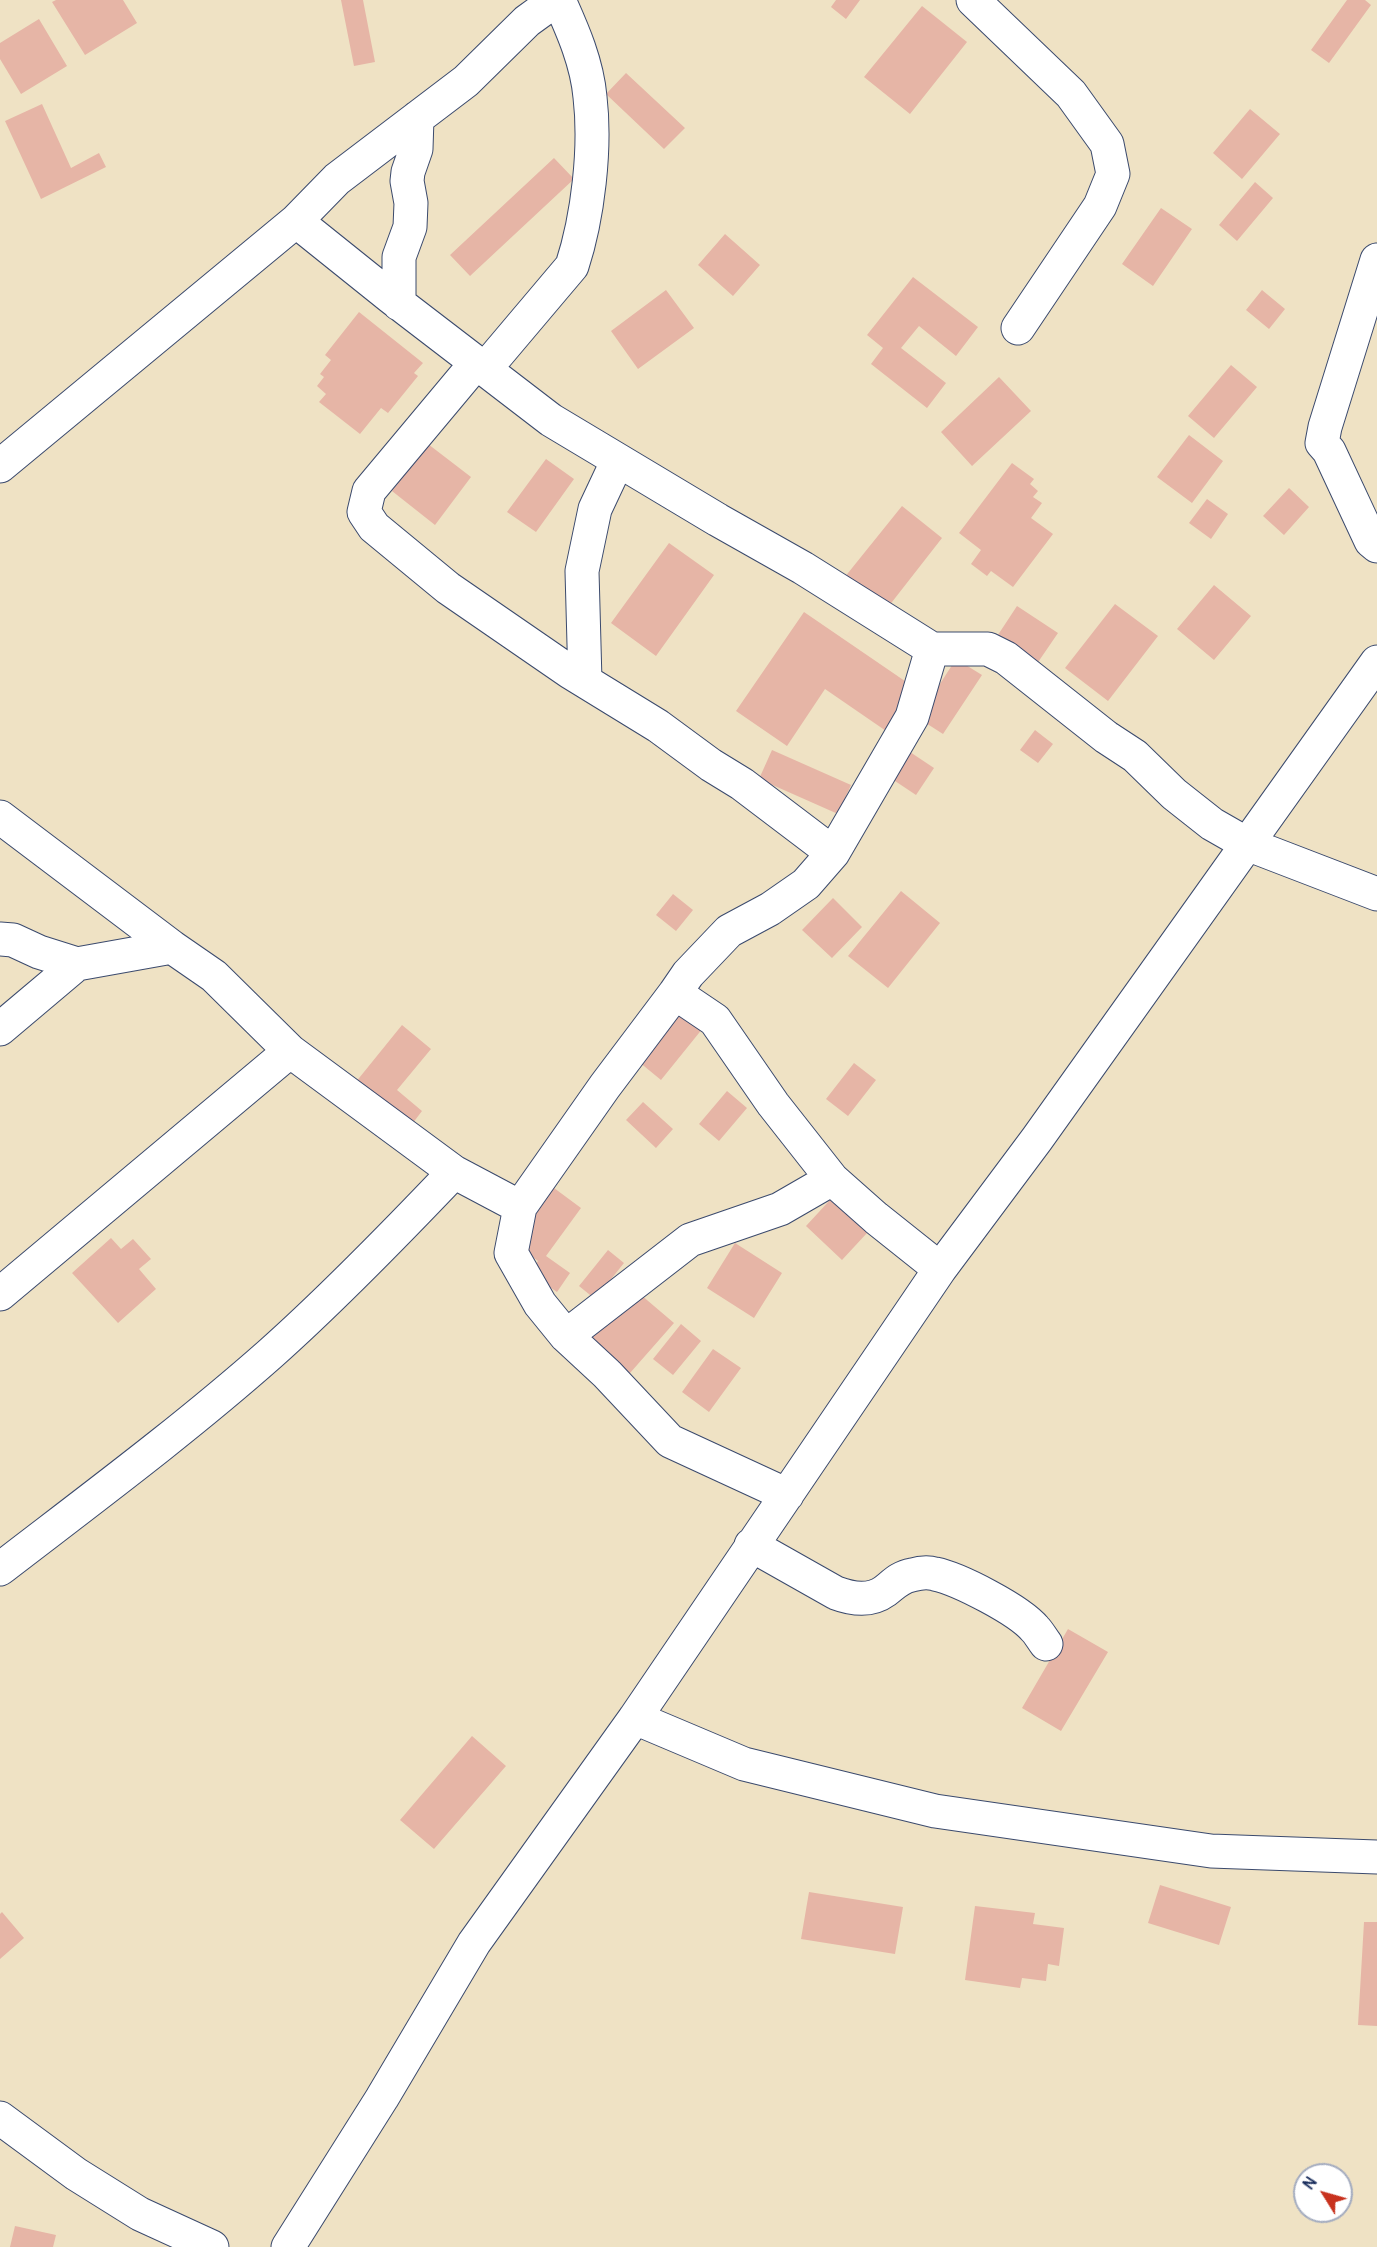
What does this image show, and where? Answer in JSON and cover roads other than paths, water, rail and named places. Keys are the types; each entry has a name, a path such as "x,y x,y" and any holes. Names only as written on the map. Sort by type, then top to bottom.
{"street":[{"path":"0,466 296,221 337,179 466,81 522,10 558,0 580,52 590,96 591,168 579,245 572,266 369,491 364,512 374,527 448,588 585,681 658,726 711,765 742,784 833,853"},
{"path":"974,0 1071,94 1107,144 1113,174 1100,206 1018,328"},
{"path":"399,304 399,257 410,226 411,203 408,172 416,148 417,118"},
{"path":"296,221 399,304 551,420 803,568 932,649 988,649 1006,658 1106,737 1135,756 1182,800 1212,824 1247,844 1377,894"},
{"path":"1377,260 1322,442 1329,451 1371,541 1377,546"},
{"path":"585,681 582,571 595,509 618,460"},
{"path":"788,1495 670,1441 607,1374 566,1336 540,1304 511,1253 520,1207 605,1086 688,974 729,931 770,909 806,884 833,853 912,717 932,649"},
{"path":"288,2247 382,2098 474,1943 635,1718 940,1269 1043,1130 1377,662"},
{"path":"0,817 214,976 290,1051 454,1172 520,1207"},
{"path":"0,939 13,940 39,952 77,964 172,947"},
{"path":"0,1029 77,964"},
{"path":"675,993 715,1020 773,1104 832,1179 940,1269"},
{"path":"0,1294 290,1051"},
{"path":"0,1569 169,1439 270,1353 402,1227 454,1172"},
{"path":"566,1336 690,1240 780,1209 832,1179"},
{"path":"751,1545 783,1561 836,1593 848,1597 864,1599 882,1593 901,1578 914,1574 933,1573 954,1579 1034,1627 1046,1644"},
{"path":"635,1718 744,1764 935,1811 1211,1851 1377,1857"},
{"path":"0,2118 76,2174 140,2214 212,2247"}]}
